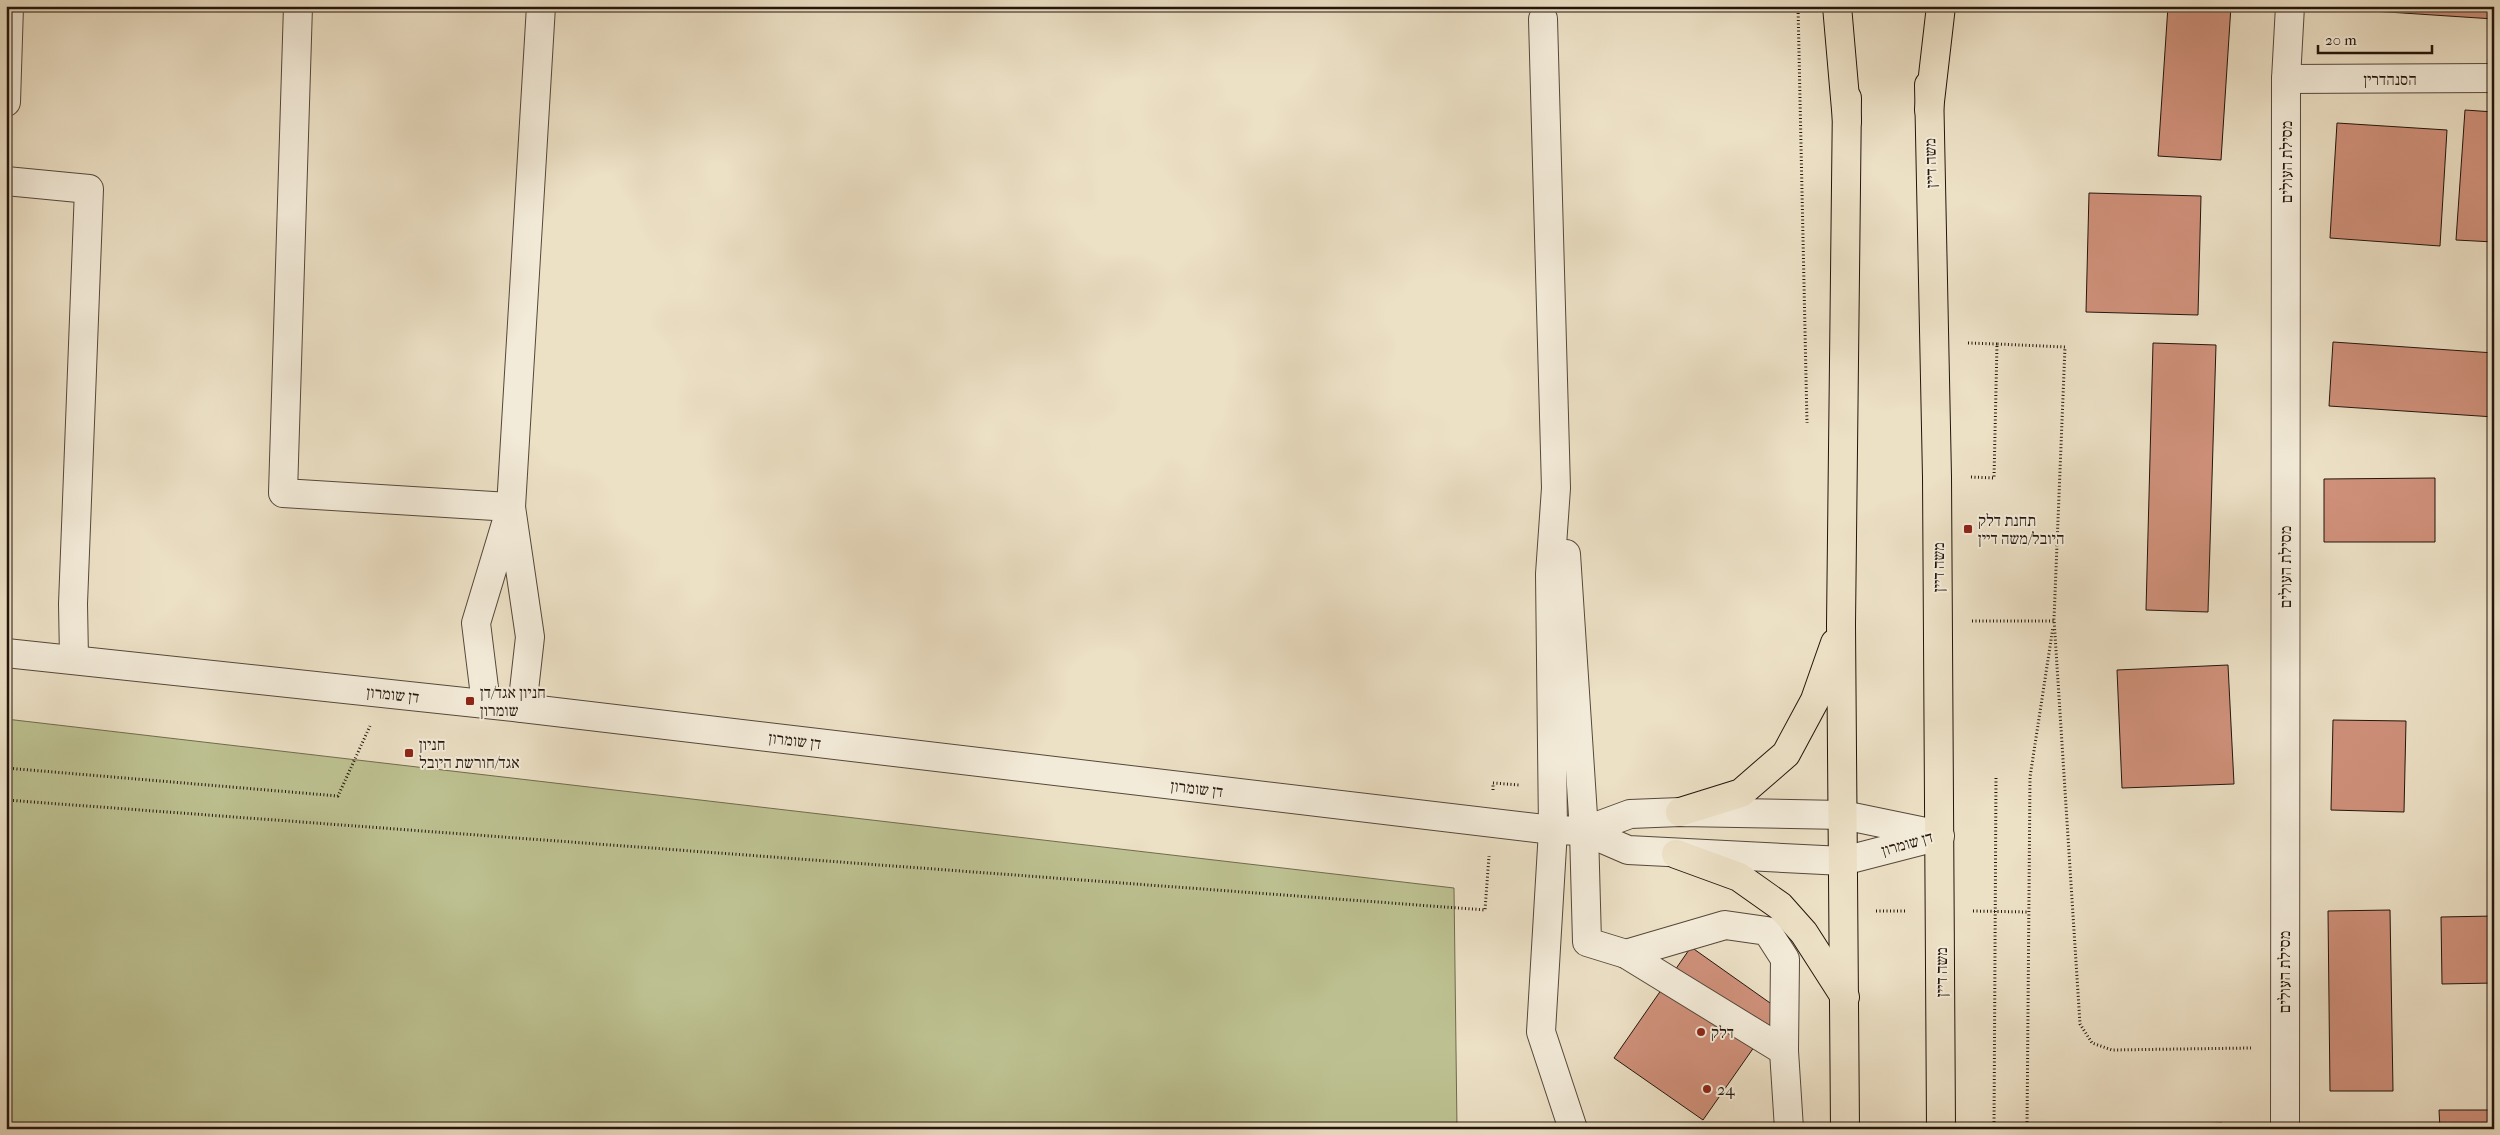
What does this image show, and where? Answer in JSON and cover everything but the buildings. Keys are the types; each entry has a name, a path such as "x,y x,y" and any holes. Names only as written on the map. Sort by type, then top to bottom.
{"main road":[{"path":"1836,6 1846,121"},
{"path":"1845,1129 1841,625 1848,6"},
{"name":"משה דיין","path":"1931,6 1929,110 1937,477 1941,1129"},
{"path":"1929,110 1941,6"},
{"path":"1680,812 1741,793 1786,754 1815,700 1841,625"},
{"path":"1676,854 1739,877 1780,906 1804,933 1845,997"}],"street":[{"path":"6,102 9,6"},
{"path":"298,6 283,493 511,507"},
{"path":"522,708 530,637 511,507 540,6"},
{"name":"מסילת העולים","path":"2285,1129 2286,79 2290,6"},
{"path":"1543,18 1556,488 1550,574 1553,830 1540,1032 1574,1129"},
{"name":"הסנהדרין","path":"2286,79 2494,78"},
{"path":"6,181 89,189 73,604 74,658"},
{"path":"1556,488 1568,574 1584,831 1587,942 1626,954 1784,1051"},
{"path":"486,704 476,623 511,507"},
{"name":"דן שומרון","path":"6,653 74,658 522,708 1491,823 1553,830 1584,831 1628,850 1676,854 1843,861 1940,836"},
{"name":"דן שומרון","path":"1584,831 1630,814 1680,812 1843,815 1940,836"},
{"path":"1626,954 1725,925 1767,930 1785,959 1784,1051 1789,1129"}],"path":[{"path":"1798,6 1807,428"},
{"path":"1937,477 1994,478 1997,344 2065,347 2054,619 2080,1024 2092,1043 2112,1050 2284,1047"},
{"path":"1938,621 2054,619"},
{"path":"2027,1129 2030,776 2054,619"},
{"path":"6,768 338,796 386,693"},
{"path":"1994,1129 1996,776"},
{"path":"6,800 1485,910 1493,782 1552,789"}],"green space":[{"path":"6,719 1454,888 1457,1129 6,1129"}],"place":[{"name":"תחנת דלק היובל/משה דיין","path":"1968,529"},
{"name":"חניון אגד/דן שומרון","path":"470,701"},
{"name":"חניון אגד/חורשת היובל","path":"409,753"},
{"name":"דלק","path":"1701,1032"},
{"name":"24","path":"1707,1089"}]}
